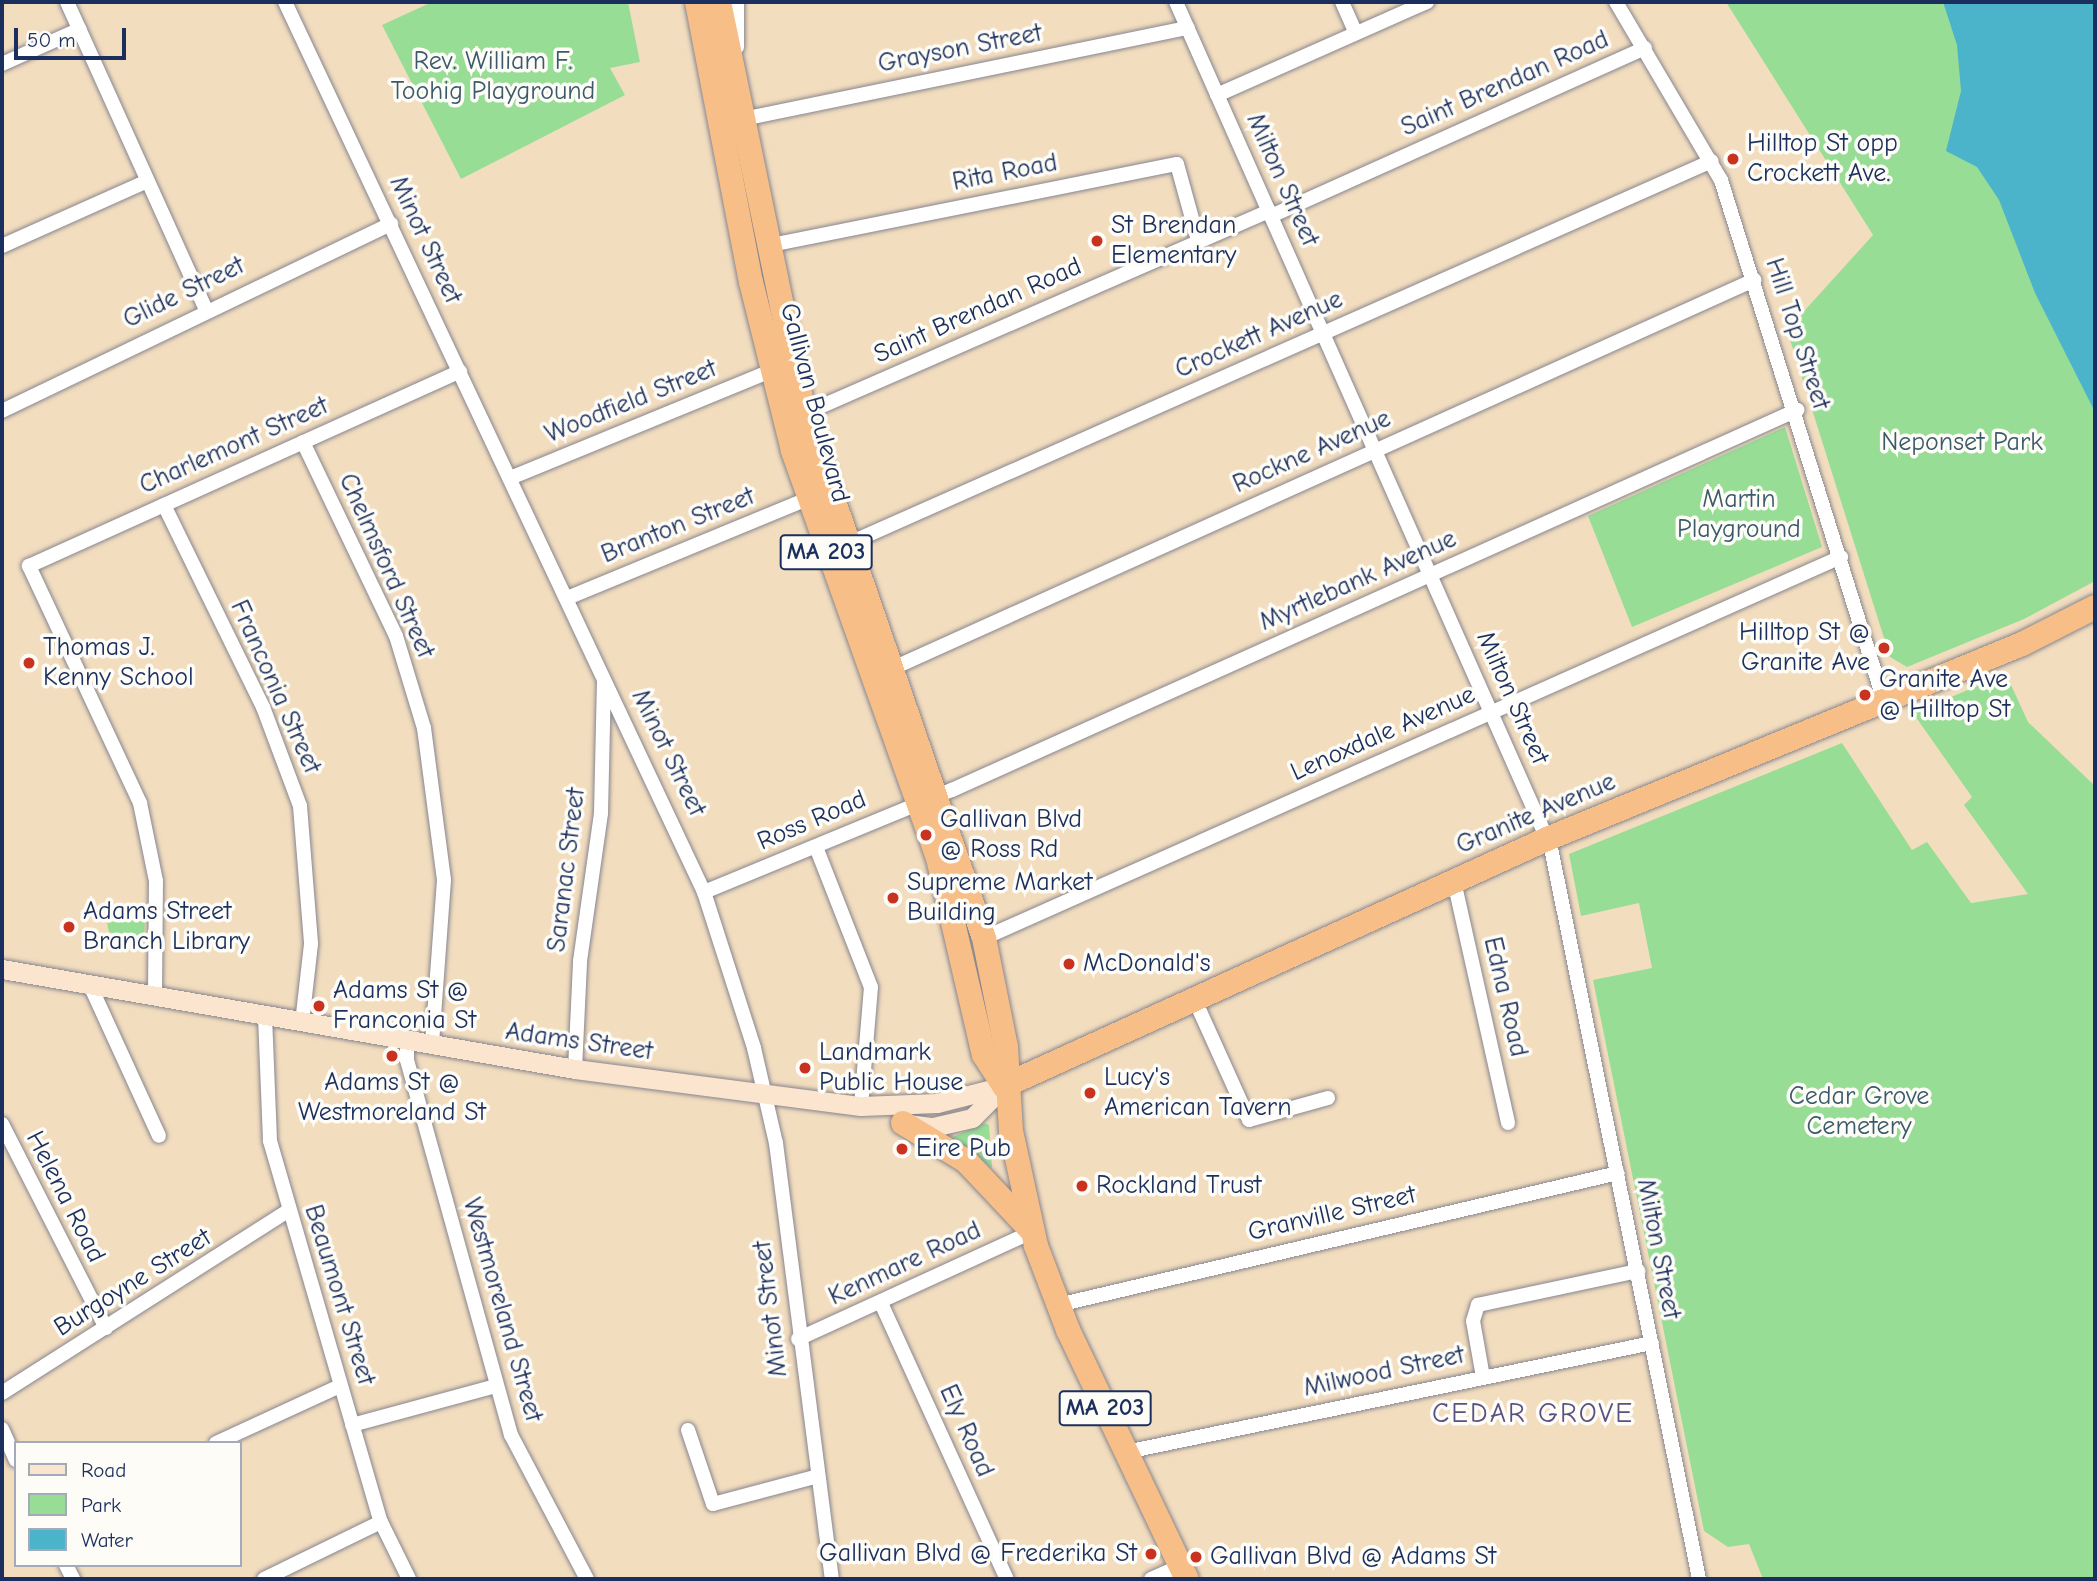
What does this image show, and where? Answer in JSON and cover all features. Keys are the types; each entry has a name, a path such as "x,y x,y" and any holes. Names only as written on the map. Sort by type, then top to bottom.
{"highway":[{"name":"Gallivan Boulevard","path":"697,2 771,371 794,418 836,549 984,938 1006,1046 1004,1086 1032,1232 1058,1305 1184,1572"},
{"name":"Gallivan Boulevard","path":"719,2 766,246 807,499 836,549 891,669 929,799 984,1055 1004,1086"},
{"name":"Granite Avenue","path":"1004,1086 1193,996 1547,839 1884,701 2095,607"},
{"path":"903,1124 966,1161 1032,1232"}],"main road":[{"name":"Adams Street","path":"2,969 155,993 302,1023 575,1069 861,1106 937,1103 1004,1086"},
{"name":"Adams Street","path":"861,1106 903,1124 933,1127 972,1118 1004,1086"}],"street":[{"path":"68,2 205,309"},
{"name":"Minot Street","path":"285,2 704,892 764,1093 832,1579"},
{"name":"Gallivan Boulevard","path":"737,2 737,90"},
{"name":"Milton Street","path":"1176,2 1547,839 1618,1173 1699,1579"},
{"path":"1342,2 1356,33"},
{"path":"1217,95 1427,2"},
{"name":"Hill Top Street","path":"1616,2 1712,161 1797,410 1884,701"},
{"name":"Grayson Street","path":"743,118 1188,28"},
{"path":"2,64 80,29"},
{"name":"Saint Brendan Road","path":"794,418 1198,240 1270,213 1645,48"},
{"name":"Crockett Avenue","path":"836,549 1712,161"},
{"name":"Rita Road","path":"766,246 1177,164 1198,240"},
{"path":"2,246 148,181"},
{"name":"Glide Street","path":"2,411 205,309 391,224"},
{"name":"Rockne Avenue","path":"891,669 1754,280"},
{"name":"Charlemont Street","path":"155,993 156,881 140,803 29,566 460,371"},
{"name":"Woodfield Street","path":"510,478 771,371"},
{"name":"Myrtlebank Avenue","path":"929,799 1797,410"},
{"name":"Chelmsford Street","path":"303,442 396,636 424,728 444,880 432,1045"},
{"name":"Branton Street","path":"567,598 807,499"},
{"name":"Franconia Street","path":"164,505 262,707 300,806 311,944 302,1023"},
{"name":"Lenoxdale Avenue","path":"984,938 1841,557"},
{"name":"Saranac Street","path":"575,1069 580,961 601,813 603,677"},
{"name":"Ross Road","path":"704,892 929,799"},
{"path":"816,846 871,987 861,1106"},
{"name":"Edna Road","path":"1454,881 1508,1123"},
{"path":"89,983 159,1136"},
{"path":"1193,996 1249,1120 1328,1098"},
{"name":"Beaumont Street","path":"265,1016 270,1141 288,1211 381,1522 409,1579"},
{"name":"Westmoreland Street","path":"407,1041 407,1060 496,1386 527,1471 587,1579"},
{"name":"Helena Road","path":"2,1124 106,1328"},
{"name":"Granville Street","path":"1058,1305 1618,1173"},
{"name":"Burgoyne Street","path":"2,1394 288,1211"},
{"name":"Kenmare Road","path":"797,1339 1032,1232"},
{"path":"1483,1377 1473,1321 1478,1305 1638,1271"},
{"name":"Ely Road","path":"881,1303 1007,1579"},
{"name":"Milwood Street","path":"1126,1452 1652,1343"},
{"path":"220,1441 341,1386"},
{"path":"352,1425 496,1386"},
{"path":"2,1429 5,1446"},
{"path":"688,1430 713,1504 818,1476"},
{"path":"264,1579 381,1522"},
{"path":"1151,1579 1184,1572"}],"green space":[{"name":"Rev. William F. Toohig Playground","path":"432,2 628,2 640,62 610,68 625,95 461,179 382,25"},
{"name":"Neponset Park","path":"1726,2 2095,2 2095,581 2024,619 1907,667 1890,657 1787,330 1873,235"},
{"name":"Martin Playground","path":"1785,427 1822,547 1632,627 1588,516"},
{"name":"Cedar Grove Cemetery","path":"2006,674 2028,722 2095,786 2095,1579 1763,1579 1749,1544 1728,1547 1704,1531 1593,980 1652,968 1639,903 1581,916 1569,854 1842,743 1912,850 1927,842 1971,903 2028,894 1964,805 1972,797 1913,713"},
{"path":"145,916 144,943 109,932 107,923"},
{"path":"984,1123 989,1125 992,1168 951,1138"}],"water":[{"path":"1943,2 2095,2 2095,412 2035,293 1999,200 1977,167 1946,151 1961,91 1957,45"}],"place":[{"name":"Hilltop St opp Crockett Ave.","path":"1733,159"},
{"name":"St Brendan Elementary","path":"1097,241"},
{"name":"Hilltop St @ Granite Ave","path":"1884,648"},
{"name":"Thomas J. Kenny School","path":"29,663"},
{"name":"Granite Ave @ Hilltop St","path":"1865,695"},
{"name":"Gallivan Blvd @ Ross Rd","path":"926,835"},
{"name":"Supreme Market Building","path":"893,898"},
{"name":"Adams Street Branch Library","path":"69,927"},
{"name":"McDonald's","path":"1069,964"},
{"name":"Adams St @ Franconia St","path":"319,1006"},
{"name":"Adams St @ Westmoreland St","path":"392,1056"},
{"name":"Landmark Public House","path":"805,1068"},
{"name":"Lucy's American Tavern","path":"1090,1093"},
{"name":"Eire Pub","path":"902,1149"},
{"name":"Rockland Trust","path":"1082,1186"},
{"name":"Gallivan Blvd @ Frederika St","path":"1151,1554"},
{"name":"Gallivan Blvd @ Adams St","path":"1196,1557"}],"district":[{"name":"CEDAR GROVE","path":"1533,1413"}]}
